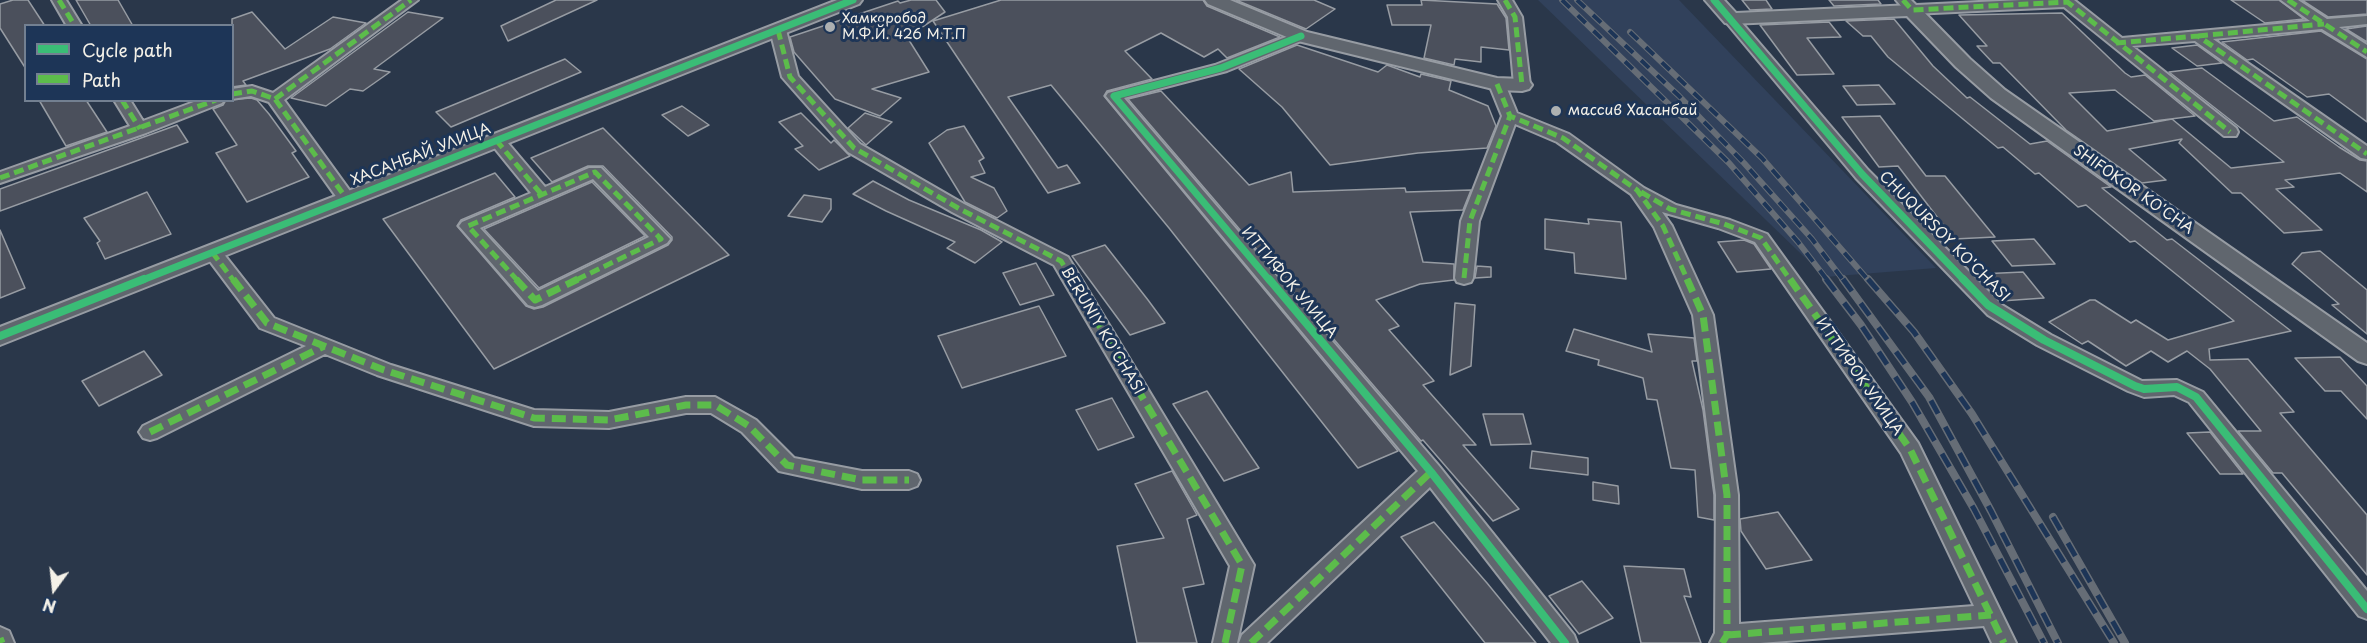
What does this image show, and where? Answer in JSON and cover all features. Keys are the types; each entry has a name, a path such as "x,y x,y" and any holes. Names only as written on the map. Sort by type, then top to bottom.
{"street":[{"path":"59,0 74,24"},
{"path":"275,99 411,0"},
{"name":"ХАСАНБАЙ УЛИЦА","path":"0,336 853,0"},
{"path":"1214,0 1301,36 1497,84 1522,85 1515,18 1505,0"},
{"name":"CHUQURSOY KO'CHASI","path":"1714,0 1862,174 1995,310 2044,340 2135,386 2144,389 2177,387 2196,397 2367,609"},
{"path":"2288,0 2367,52"},
{"path":"1731,19 1907,5 2066,1 2230,132"},
{"name":"SHIFOKOR KO'CHA","path":"1907,5 1963,63 2007,100 2367,355"},
{"path":"2116,43 2367,20"},
{"name":"BERUNIY KO'CHASI","path":"778,30 790,77 854,148 958,208 1061,261 1242,565 1225,643"},
{"name":"ИТТИФОК УЛИЦА","path":"1301,36 1221,68 1114,96 1431,472 1565,643"},
{"path":"2198,36 2367,154"},
{"path":"1464,278 1470,221 1510,116 1497,84"},
{"path":"234,94 252,90 275,99 346,198"},
{"path":"123,102 140,129"},
{"path":"0,178 211,102"},
{"name":"ИТТИФОК УЛИЦА","path":"1510,116 1563,138 1636,190 1670,209 1724,224 1761,238 1910,449 2004,643"},
{"path":"496,140 542,195"},
{"path":"595,172 661,239 535,300 468,226 542,195 595,172"},
{"name":"ИТТИФОК УЛИЦА","path":"1636,190 1662,226 1703,315 1727,495 1724,639"},
{"path":"212,252 267,323 384,370 534,418 609,420 686,405 715,405 749,426 788,465 862,480 909,480"},
{"path":"150,432 324,346"},
{"path":"1251,643 1431,472"},
{"path":"1724,639 1991,615"},
{"path":"0,638 2,643"}],"shaded area":[{"path":"1538,0 1679,0 1936,268 1825,277"}],"building":[{"path":"13,0 28,0 44,24 24,24 24,66 0,28 0,4"},
{"path":"76,0 118,0 132,24 90,24"},
{"path":"556,0 597,0 508,41 501,26"},
{"path":"911,0 936,0 945,12 907,37 929,72 872,89 901,98 880,116 835,99 794,52 790,37 898,1 900,3"},
{"path":"1001,0 1203,0 1207,6 1280,37 1227,58 1218,49 1204,57 1161,33 1125,51 1152,79 1107,91 1104,96 1398,451 1358,468 1169,228 1051,85 1008,97 1058,168 1067,165 1080,183 1048,193 933,21"},
{"path":"1236,0 1314,0 1335,9 1306,29"},
{"path":"1421,0 1497,4 1506,18 1509,50 1481,47 1481,62 1455,59 1454,65 1424,58 1431,25 1392,25 1387,5 1422,5"},
{"path":"1742,0 1766,0 1772,9 1750,10"},
{"path":"1829,0 1878,0 1881,4 1834,6"},
{"path":"2231,0 2279,0 2304,19 2265,23"},
{"path":"2302,0 2367,0 2367,14 2328,17"},
{"path":"252,12 285,49 333,17 366,23 330,49 243,81 246,85 234,87 234,24 232,24 232,19"},
{"path":"408,12 443,18 374,69 390,72 363,91 350,89 326,106 291,98"},
{"path":"2062,13 2125,73 2131,77 2145,75 2195,116 2154,121 2115,90 2069,93 2107,131 2172,119 2231,168 2284,162 2169,72 2202,68 2274,121 2297,117 2339,147 2360,160 2367,161 2367,192 2340,173 2285,180 2294,187 2276,189 2322,230 2284,233 2241,193 2232,193 2179,143 2182,139 2129,149 2166,180 2142,183 2066,130 2000,63 1993,63 1977,46 1987,46 1959,15"},
{"path":"1894,19 1933,66 1967,98 1970,97 2030,144 2047,141 2111,187 2102,188 2167,240 2172,239 2291,331 2209,349 2210,360 2248,359 2294,412 2280,413 2367,515 2367,575 2282,473 2273,473 2238,431 2261,431 2210,369 2187,351 2168,362 2151,351 2126,366 2088,341 2082,344 2049,322 2090,300 2095,300 2131,323 2136,320 2168,340 2234,321 2135,241 2130,242 2086,205 2078,207 2039,173 2035,174 2003,147 1998,148 1888,57 1871,36 1863,36 1846,21"},
{"path":"1829,22 1841,37 1807,38 1834,74 1797,75 1760,25"},
{"path":"2367,26 2367,42 2346,29"},
{"path":"2321,31 2367,59 2367,122 2329,94 2307,97 2253,59 2247,60 2222,42"},
{"path":"1297,45 1378,72 1387,65 1420,77 1421,74 1451,81 1449,90 1488,106 1496,126 1487,148 1418,153 1330,165 1282,107 1239,69"},
{"path":"2197,45 2222,63 2197,66 2172,48"},
{"path":"565,59 581,72 451,127 436,112"},
{"path":"1879,85 1895,104 1857,105 1843,86"},
{"path":"1161,91 1249,185 1291,172 1293,192 1405,188 1406,192 1471,190 1463,210 1410,212 1423,262 1454,264 1454,280 1420,284 1376,300 1399,326 1389,330 1434,381 1423,385 1476,445 1463,445 1519,509 1493,521 1423,440 1421,441 1128,99"},
{"path":"251,98 257,100 296,151 292,153 309,177 247,202 216,153 237,145 213,109 225,102 234,102 234,99"},
{"path":"40,102 87,102 107,132 66,146"},
{"path":"682,106 709,125 688,136 662,115"},
{"path":"801,113 831,143 834,140 850,156 819,170 795,149 803,146 779,122"},
{"path":"865,113 892,122 866,145 848,128"},
{"path":"1880,116 1926,176 1945,176 1995,237 1954,239 1898,166 1879,167 1842,117"},
{"path":"177,125 188,142 0,211 0,189"},
{"path":"964,126 984,158 979,161 985,173 971,177 994,188 1007,211 997,218 965,202 929,143 947,130"},
{"path":"603,128 729,255 494,369 383,219 495,173 515,197 461,220 457,226 526,306 534,309 543,307 668,245 672,240 672,237 603,166 588,166 552,182 531,158"},
{"path":"873,181 909,200 981,230 1002,242 975,263 947,248 955,242 853,194"},
{"path":"592,182 645,236 539,288 484,229"},
{"path":"147,192 171,234 105,259 97,243 100,241 84,218"},
{"path":"804,195 831,199 831,209 822,222 788,216"},
{"path":"1545,219 1589,224 1588,219 1621,222 1626,279 1575,273 1574,253 1545,249"},
{"path":"0,230 25,288 0,298"},
{"path":"2034,239 2055,264 2012,266 1992,241"},
{"path":"1744,240 1754,244 1771,269 1737,272 1718,242"},
{"path":"1105,245 1165,323 1130,335 1072,256"},
{"path":"2320,251 2367,290 2367,334 2332,305 2339,304 2292,264 2302,253"},
{"path":"1036,263 1054,295 1020,305 1003,273"},
{"path":"1477,266 1491,267 1491,277 1475,278"},
{"path":"2023,272 2044,298 2001,301 1980,274"},
{"path":"1455,303 1475,305 1471,366 1450,375"},
{"path":"1039,306 1066,356 962,388 938,336"},
{"path":"1574,329 1652,352 1648,334 1694,338 1697,361 1692,361 1703,410 1714,495 1714,520 1698,517 1695,470 1671,468 1657,400 1647,399 1643,378 1598,365 1599,360 1566,351"},
{"path":"144,351 162,375 99,406 82,381"},
{"path":"2340,357 2367,386 2367,419 2341,391 2325,391 2295,358"},
{"path":"1207,391 1259,468 1224,481 1173,404"},
{"path":"1112,398 1134,437 1098,450 1076,410"},
{"path":"1483,414 1523,414 1531,444 1491,445"},
{"path":"2210,432 2243,474 2220,474 2187,433"},
{"path":"1532,451 1588,458 1588,475 1530,468"},
{"path":"1172,471 1197,515 1187,519 1204,584 1183,588 1197,643 1137,643 1117,546 1164,538 1135,484"},
{"path":"1593,482 1618,486 1619,504 1593,500"},
{"path":"1778,512 1812,560 1766,569 1741,531 1740,519"},
{"path":"1434,522 1536,643 1485,643 1401,537"},
{"path":"1624,566 1684,569 1691,597 1684,596 1701,643 1641,643"},
{"path":"1582,581 1613,618 1579,634 1549,596"}],"railway":[{"path":"1562,0 1729,163 1798,242 1828,281"},
{"path":"1577,0 1679,96 1744,163 1812,239 1844,281"},
{"path":"1630,32 1762,158 1869,281"},
{"path":"1826,279 1861,325 1912,402 1974,509 2044,643"},
{"path":"1843,279 1929,397 1991,511 2058,643"},
{"path":"1868,279 1914,332 1972,414 2114,643"},
{"path":"2053,517 2125,643"}],"marked path":[{"path":"59,0 74,24"},
{"path":"275,99 411,0"},
{"path":"1505,0 1515,17 1522,85"},
{"path":"1903,0 1912,10 2067,2"},
{"path":"2065,0 2230,132"},
{"path":"2288,0 2367,52"},
{"path":"2198,36 2324,24"},
{"path":"778,30 790,77 854,148 958,208 1061,261 1242,565 1225,643"},
{"path":"2116,43 2198,36 2367,154"},
{"path":"1497,84 1510,116 1563,138 1637,190 1663,226 1703,315 1727,495 1727,635 1722,643"},
{"path":"234,94 252,91 275,99 346,198"},
{"path":"123,102 140,129"},
{"path":"0,178 210,102"},
{"path":"1464,278 1470,221 1510,116"},
{"path":"496,140 542,195"},
{"path":"595,172 661,239 535,300 468,226 595,172"},
{"path":"1641,192 1670,209 1724,224 1761,238 1910,449 2004,643"},
{"path":"212,252 267,323 384,370 534,418 609,420 686,405 715,405 749,426 787,465 862,480 909,480"},
{"path":"150,432 324,346"},
{"path":"1251,643 1431,472"},
{"path":"1727,635 1991,615"},
{"path":"0,638 2,643"}],"cycle path":[{"path":"0,336 853,0"},
{"path":"1714,0 1862,174 1988,305 2044,340 2135,386 2144,389 2177,387 2196,397 2367,609"},
{"path":"1301,36 1221,68 1114,96 1431,472 1565,643"}],"place":[{"name":"Хамкоробод М.Ф.Й. 426 М.Т.П","path":"830,27"},
{"name":"массив Хасанбай","path":"1556,111"}]}
